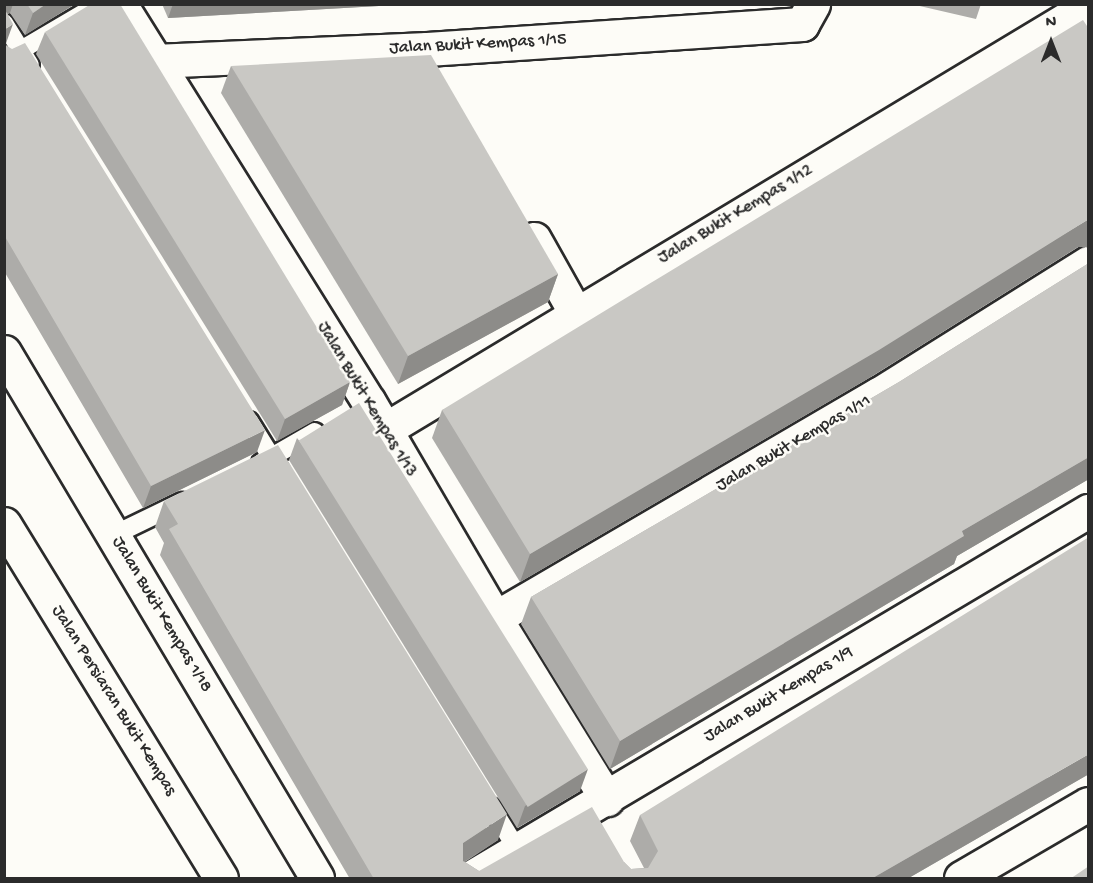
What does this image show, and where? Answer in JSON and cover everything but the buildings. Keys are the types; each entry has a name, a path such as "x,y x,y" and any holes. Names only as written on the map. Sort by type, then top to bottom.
{"street":[{"name":"Jalan Bukit Kempas 1/13","path":"120,4 368,414 495,618 598,804 607,838"},
{"name":"Jalan Bukit Kempas 1/15","path":"154,61 427,49 807,14"},
{"name":"Jalan Bukit Kempas 1/12","path":"368,414 575,312 1084,17"},
{"path":"427,49 444,80"},
{"path":"518,211 575,312"},
{"name":"Jalan Bukit Kempas 1/11","path":"495,618 879,394 1089,263"},
{"name":"Jalan Bukit Kempas 1/18","path":"4,352 317,879"},
{"name":"Jalan Bukit Kempas 1/9","path":"470,879 1089,511"},
{"name":"Jalan Persiaran Bukit Kempas","path":"4,524 222,879"},
{"path":"961,879 1089,804"}],"lane":[{"path":"4,60 99,4"},
{"path":"4,23 40,82"},
{"path":"240,406 290,487"},
{"path":"240,473 330,424"},
{"path":"114,536 198,494"},
{"path":"479,789 517,849"}]}
